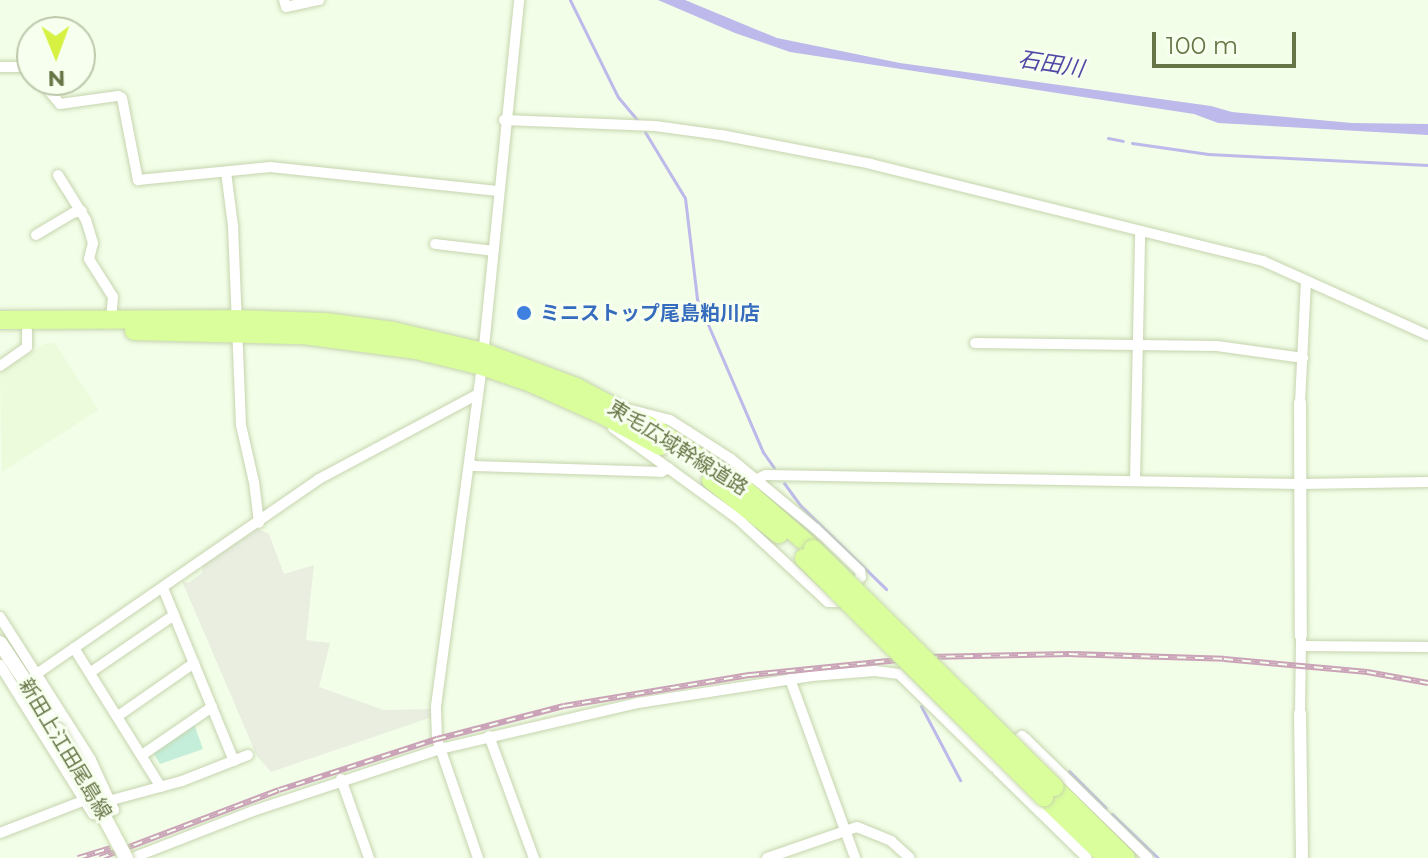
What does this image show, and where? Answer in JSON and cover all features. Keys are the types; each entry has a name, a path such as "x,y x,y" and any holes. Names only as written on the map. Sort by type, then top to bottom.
{"highway":[{"name":"東毛広域幹線道路","path":"0,320 170,319 234,326"},
{"name":"東毛広域幹線道路","path":"0,331 234,326 373,327 482,359 550,390 611,412 740,485 1049,792 1126,858"},
{"name":"東毛広域幹線道路","path":"1049,792 1107,858"}],"main road":[{"name":"新田上江田尾島線","path":"0,643 58,730 133,858"}],"street":[{"path":"284,0 286,7 319,0"},
{"path":"478,858 440,749 436,706 470,463 519,0"},
{"path":"53,96 60,104 122,98 138,180 292,169 336,177 498,191"},
{"path":"504,120 655,126 721,135 871,164 1263,261 1428,335"},
{"path":"226,172 233,226 234,326 241,425 254,482 259,523"},
{"path":"58,175 82,211 93,239 89,259 113,297 111,320"},
{"path":"36,235 82,211"},
{"path":"1135,480 1140,231"},
{"path":"435,244 494,251"},
{"path":"1302,858 1300,403 1306,281"},
{"path":"0,366 27,347 27,331"},
{"path":"975,343 1217,346 1303,358"},
{"path":"35,675 351,459 478,394"},
{"path":"611,412 670,420 757,479 860,571 861,577 839,602 828,602 737,518 669,468 618,432 611,412"},
{"path":"470,463 661,472 669,468"},
{"path":"757,479 766,475 1300,484 1428,482"},
{"path":"163,588 234,761"},
{"path":"91,672 174,615"},
{"path":"0,665 97,816 114,810 91,760 1,619"},
{"path":"1301,641 1428,647"},
{"path":"74,648 161,787"},
{"path":"118,716 194,663"},
{"path":"133,858 341,779 489,736 638,703 790,679 852,673 899,674 1087,858"},
{"path":"790,679 855,858"},
{"path":"142,755 212,707"},
{"path":"489,736 534,858"},
{"path":"996,769 997,755 1018,738 1026,739 1148,858"},
{"path":"112,800 161,787 248,755"},
{"path":"341,779 369,858"},
{"path":"0,833 85,800"},
{"path":"767,858 857,827 883,837 910,858"}],"shaded area":[{"path":"658,0 685,0 777,38 900,63 1211,106 1232,112 1352,123 1428,124 1428,135 1218,123 1194,114 790,52 735,33"},
{"path":"55,343 98,410 2,472 0,374 44,344"},
{"path":"258,529 269,534 284,574 314,565 306,640 330,643 319,687 384,710 432,709 432,717 271,772 257,756 182,581 188,583 202,573 203,565"},
{"path":"194,724 203,749 160,764 153,752"}],"waterway":[{"path":"570,0 618,97 637,120"},
{"path":"645,132 685,198 697,299 763,452 774,468"},
{"path":"1108,138 1123,141"},
{"path":"1132,143 1208,154 1428,165"},
{"path":"784,483 801,506 886,589"},
{"path":"921,706 960,780"},
{"path":"1069,771 1106,808"},
{"path":"1112,814 1158,858"}],"railway":[{"path":"100,858 279,790 437,739 564,706 750,675 928,657 1069,654 1224,659 1367,672 1428,683"},
{"path":"78,858 110,848"}],"place":[{"name":"ミニストップ尾島粕川店","path":"524,313"}],"water label":[{"name":"石田川","path":"1051,64"}]}
